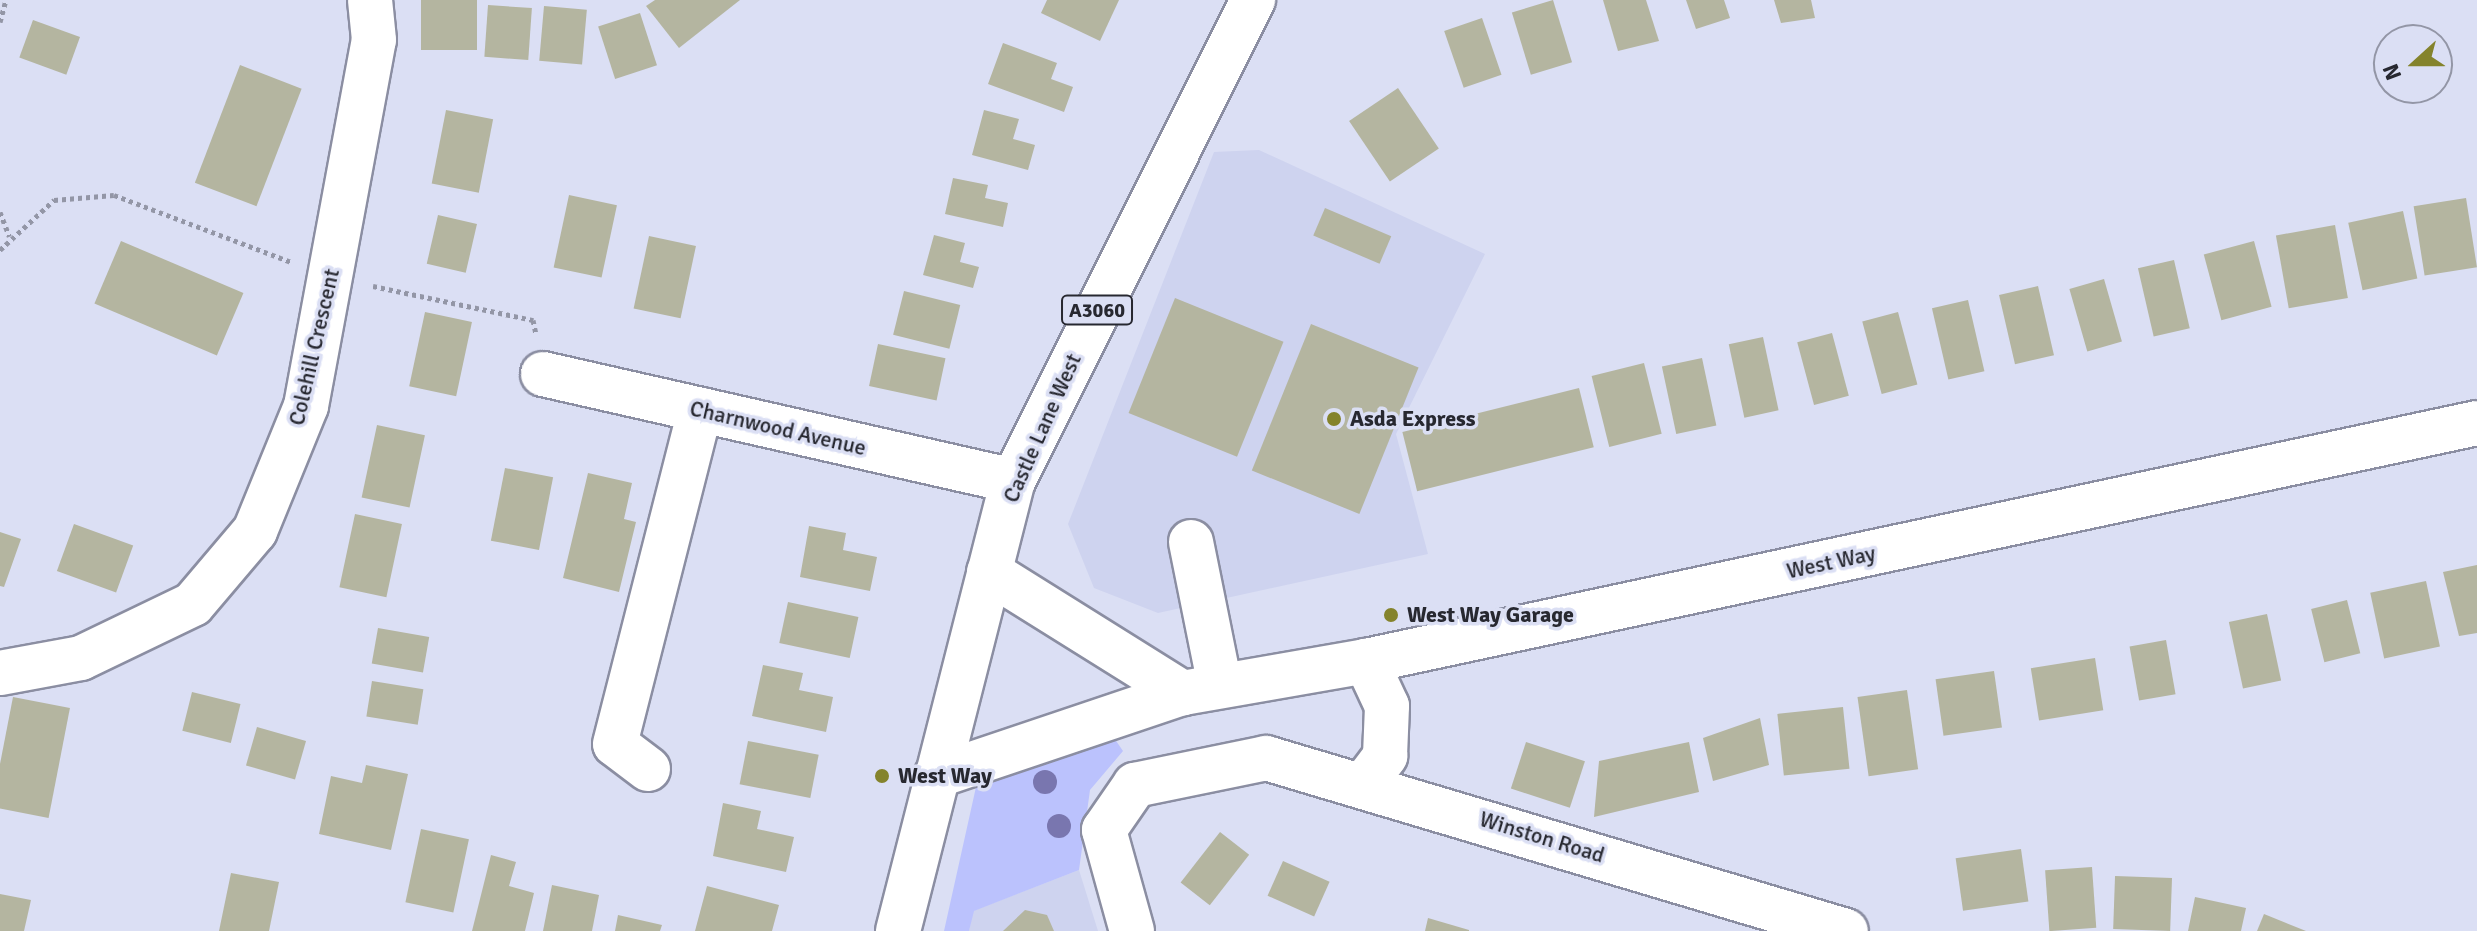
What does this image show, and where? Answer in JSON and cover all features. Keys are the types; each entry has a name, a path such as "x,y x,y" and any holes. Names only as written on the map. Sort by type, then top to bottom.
{"street":[{"name":"Colehill Crescent","path":"0,673 81,658 193,604 255,531 306,406 374,40 370,0"},
{"name":"Castle Lane West","path":"898,931 1013,481 1253,0"},
{"name":"Charnwood Avenue","path":"543,374 1013,481"},
{"path":"648,769 615,744 700,410"},
{"name":"West Way","path":"936,776 1202,690 1366,661 2477,423"},
{"path":"1191,542 1202,690"},
{"path":"989,572 1202,690"},
{"path":"1365,783 1385,756 1387,706 1366,661"},
{"name":"Winston Road","path":"1132,931 1104,830 1135,785 1266,758 1365,783 1846,931"}],"path":[{"path":"0,22 6,0"},
{"path":"0,250 9,236 54,200 114,195 331,278 533,320 543,374"},
{"path":"0,212 9,236"}],"shaded area":[{"path":"1259,150 1485,254 1396,434 1428,554 1158,613 1094,588 1068,524 1214,152"},
{"path":"1110,732 1123,751 1090,790 1079,870 974,911 969,931 944,931 976,787 995,763"},
{"path":"1079,870 1098,931 969,931 973,911"}],"building":[{"path":"421,0 477,0 477,50 421,50"},
{"path":"655,0 740,0 679,48 646,6"},
{"path":"1047,0 1119,0 1100,41 1041,13"},
{"path":"1553,0 1572,62 1531,75 1512,13"},
{"path":"1603,0 1646,0 1659,41 1618,51"},
{"path":"1686,0 1724,0 1730,18 1696,29"},
{"path":"1774,0 1811,0 1815,18 1781,23"},
{"path":"488,5 532,8 528,60 484,57"},
{"path":"544,6 587,10 582,65 539,61"},
{"path":"640,13 657,65 615,79 598,27"},
{"path":"1482,18 1502,75 1464,88 1444,31"},
{"path":"33,20 80,37 66,75 19,58"},
{"path":"1003,43 1057,63 1051,79 1073,87 1064,112 988,84"},
{"path":"240,65 302,89 256,206 195,183"},
{"path":"1398,88 1439,149 1390,182 1349,121"},
{"path":"446,110 493,119 479,193 432,184"},
{"path":"984,110 1019,119 1013,139 1035,145 1028,170 972,155"},
{"path":"953,178 988,185 985,198 1008,203 1003,227 945,214"},
{"path":"569,195 617,205 602,278 554,267"},
{"path":"2466,198 2477,267 2425,275 2414,206"},
{"path":"1325,208 1391,236 1380,264 1313,236"},
{"path":"2403,211 2417,278 2363,290 2348,223"},
{"path":"438,215 477,224 466,273 427,264"},
{"path":"2335,225 2348,298 2289,308 2276,235"},
{"path":"934,235 965,243 960,262 979,267 973,288 923,275"},
{"path":"649,236 696,246 681,318 634,308"},
{"path":"121,241 243,293 217,356 94,304"},
{"path":"2254,241 2272,307 2221,320 2204,254"},
{"path":"2174,260 2190,328 2154,337 2138,268"},
{"path":"2104,279 2122,341 2087,351 2069,289"},
{"path":"2038,286 2054,355 2015,364 1999,295"},
{"path":"904,291 960,305 949,349 893,335"},
{"path":"1175,298 1283,342 1237,457 1129,413"},
{"path":"1968,300 1984,371 1948,379 1932,308"},
{"path":"425,312 472,322 456,396 409,386"},
{"path":"1898,312 1917,384 1882,394 1862,322"},
{"name":"Asda Express","path":"1311,324 1419,367 1359,514 1252,470"},
{"path":"1832,333 1849,396 1814,405 1797,342"},
{"path":"1763,337 1779,410 1744,418 1729,344"},
{"path":"878,344 945,358 937,400 869,386"},
{"path":"1702,358 1716,425 1676,434 1662,367"},
{"path":"1644,363 1662,434 1609,447 1592,376"},
{"path":"1579,388 1594,447 1417,491 1402,432"},
{"path":"377,425 425,435 410,508 362,497"},
{"path":"505,468 553,477 539,550 491,541"},
{"path":"588,473 632,483 624,519 636,522 619,592 563,578"},
{"path":"355,514 402,524 386,597 339,587"},
{"path":"74,524 133,546 116,593 57,571"},
{"path":"809,526 846,533 843,550 877,557 870,591 800,577"},
{"path":"0,532 21,539 4,587 0,586"},
{"path":"2477,565 2477,633 2459,636 2443,572"},
{"path":"2426,581 2440,647 2384,658 2370,593"},
{"path":"2347,600 2360,653 2324,662 2311,609"},
{"path":"788,602 858,617 850,658 779,643"},
{"path":"2267,614 2281,681 2243,689 2229,622"},
{"path":"378,628 429,637 423,672 372,663"},
{"path":"2166,640 2176,694 2139,701 2130,646"},
{"path":"2095,658 2103,710 2039,721 2031,668"},
{"path":"763,665 803,673 799,690 833,697 826,732 752,716"},
{"path":"1994,671 2002,727 1944,736 1936,679"},
{"path":"372,681 423,689 418,725 366,717"},
{"path":"1907,690 1918,769 1869,776 1857,697"},
{"path":"192,692 241,704 231,743 182,731"},
{"path":"13,697 70,708 49,818 0,809 0,764"},
{"path":"1843,707 1849,769 1784,776 1777,714"},
{"path":"1760,718 1769,765 1713,781 1703,738"},
{"path":"257,727 306,741 295,780 246,765"},
{"path":"748,741 819,755 810,798 740,784"},
{"path":"1526,742 1585,761 1570,808 1511,789"},
{"path":"1689,742 1699,792 1594,817 1599,761"},
{"path":"366,765 408,774 391,850 319,834 331,776 362,783"},
{"path":"723,803 761,811 757,829 794,837 786,872 713,856"},
{"path":"421,829 469,839 453,913 405,902"},
{"path":"1220,832 1249,855 1210,905 1181,882"},
{"path":"2021,849 2028,901 1963,911 1956,858"},
{"path":"491,855 516,862 509,886 534,893 525,931 472,931"},
{"path":"1283,861 1330,882 1314,916 1268,896"},
{"path":"2092,867 2096,928 2049,931 2045,870"},
{"path":"231,873 279,882 269,931 219,931"},
{"path":"2115,876 2172,878 2170,931 2113,929"},
{"path":"552,885 599,895 592,931 543,931"},
{"path":"707,886 779,905 772,931 695,931"},
{"path":"0,894 31,900 24,931 0,931"},
{"path":"2195,897 2246,908 2241,931 2188,931"},
{"path":"1025,910 1047,915 1054,931 1003,931"},
{"path":"2264,914 2306,931 2257,931"},
{"path":"618,915 662,925 660,931 615,931"},
{"path":"1428,918 1469,930 1469,931 1425,931"}],"place":[{"name":"Asda Express","path":"1334,419"},
{"name":"West Way Garage","path":"1391,615"},
{"name":"West Way","path":"882,776"}]}
